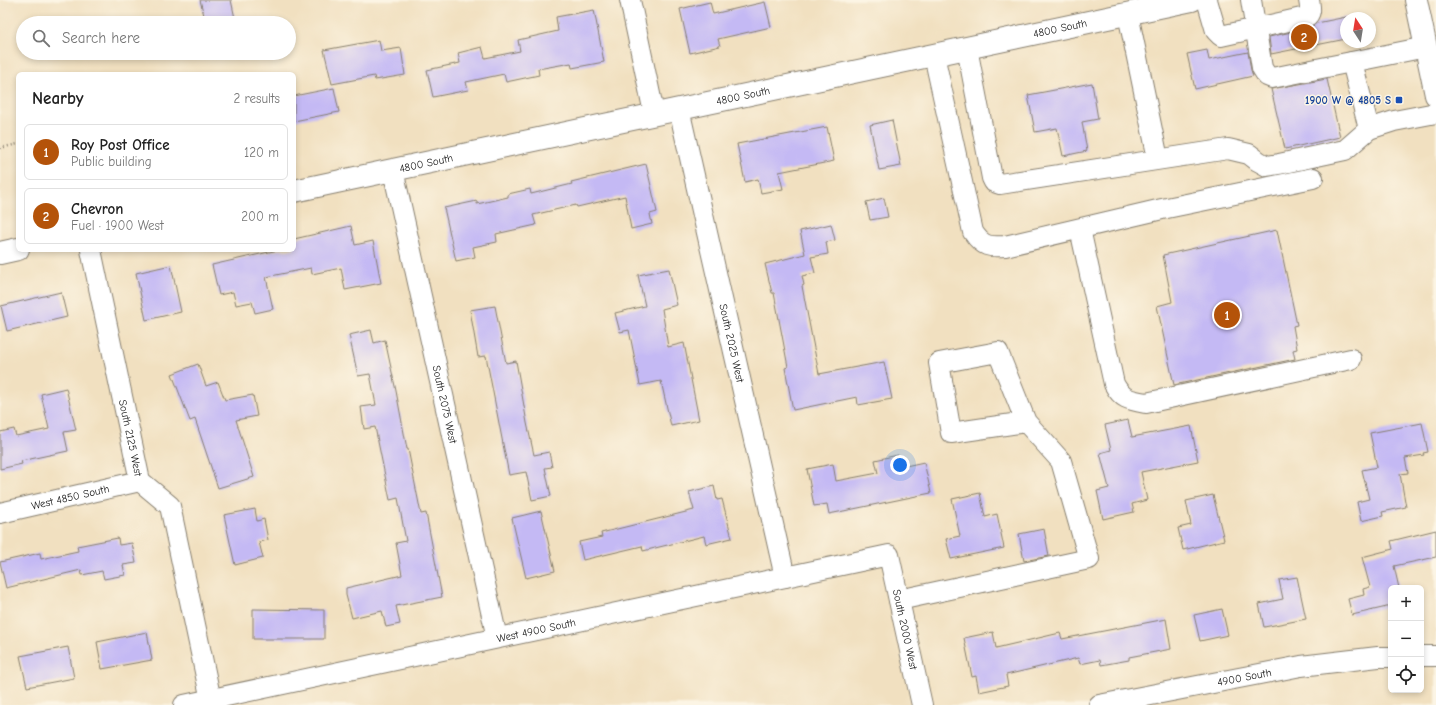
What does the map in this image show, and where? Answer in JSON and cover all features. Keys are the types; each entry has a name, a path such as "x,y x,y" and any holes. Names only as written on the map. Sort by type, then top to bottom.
{"main road":[{"name":"4800 South","path":"296,190 1192,0"},
{"path":"1416,0 1436,96"},
{"path":"0,253 16,249"}],"street":[{"path":"630,0 654,113"},
{"path":"1207,0 1216,31 1221,36 1306,17 1309,15 1310,11 1308,0"},
{"path":"1251,0 1262,68 1267,76 1272,78 1426,47"},
{"path":"1128,14 1158,159"},
{"path":"967,48 992,178 994,182 1000,184 1228,149 1249,154 1267,166 1345,150 1369,129 1394,121 1436,113"},
{"path":"934,55 973,232 978,239 991,247 1005,246 1162,209 1313,178"},
{"path":"1352,62 1369,129"},
{"name":"South 2025 West","path":"680,109 784,577"},
{"name":"South 2075 West","path":"393,170 497,638"},
{"path":"1080,229 1114,384 1120,394 1130,400 1146,403 1351,359"},
{"name":"South 2125 West","path":"91,252 140,481 170,506 212,702"},
{"path":"899,600 1088,559 1061,461 1026,422 998,352 939,363 951,433 1026,422"},
{"name":"West 4850 South","path":"0,513 140,481"},
{"name":"West 4900 South","path":"184,705 212,702 497,638 889,555"},
{"name":"South 2000 West","path":"889,555 922,705"},
{"path":"1424,656 1436,656"},
{"name":"4900 South","path":"1099,705 1301,666 1388,657"}],"path":[{"path":"0,148 16,144"}],"building":[{"path":"200,0 231,0 234,16 204,16"},
{"path":"710,2 713,14 765,2 771,27 718,39 720,46 690,53 680,9"},
{"path":"594,10 604,62 572,68 571,63 538,69 539,75 506,82 504,74 466,82 468,90 433,97 427,70 460,63 458,53 482,47 485,58 520,51 518,40 558,31 556,17"},
{"path":"1340,18 1340,40 1271,54 1269,37 1309,28 1317,23"},
{"path":"379,40 381,51 401,48 405,75 375,80 374,76 332,84 324,50"},
{"path":"1207,50 1209,60 1248,52 1253,76 1195,89 1187,54"},
{"path":"1327,79 1340,137 1285,149 1271,89"},
{"path":"1092,83 1098,119 1082,122 1087,151 1063,156 1057,128 1035,132 1028,95"},
{"path":"334,88 339,112 296,121 296,96"},
{"path":"892,120 901,166 879,170 870,125"},
{"path":"827,127 834,161 779,172 783,189 761,193 758,179 745,182 737,144"},
{"path":"646,164 657,212 650,214 652,224 631,229 625,196 577,207 576,205 533,215 536,225 496,234 497,242 473,247 475,257 456,261 444,208 477,201 477,204 508,197 508,194 530,189 531,194 572,184 571,182"},
{"path":"884,198 888,217 870,220 866,202"},
{"path":"831,224 835,240 826,242 828,254 811,257 815,273 802,276 804,285 802,286 819,374 884,362 892,399 858,405 857,397 793,410 785,368 788,367 774,293 772,293 765,264 805,254 800,231"},
{"path":"351,226 355,245 373,241 381,283 345,290 341,268 312,274 311,268 266,277 273,309 255,313 252,302 236,305 233,292 219,295 212,265 269,252 296,252 296,239"},
{"path":"1277,230 1297,325 1293,326 1297,349 1293,350 1295,359 1174,385 1157,306 1172,302 1163,255"},
{"path":"171,265 181,312 146,320 136,273"},
{"path":"669,269 677,305 662,309 668,347 684,343 699,420 671,426 661,381 640,385 629,330 620,332 615,313 645,306 638,275"},
{"path":"61,292 67,317 7,331 1,306"},
{"path":"495,306 506,363 516,361 534,455 549,452 552,467 545,468 551,496 532,500 526,472 509,475 486,356 478,357 470,310"},
{"path":"371,330 374,343 385,340 421,514 426,513 442,597 396,606 400,624 386,627 382,611 352,618 346,595 346,588 402,575 396,543 406,541 398,498 390,500 375,427 364,429 361,407 376,405 370,374 358,376 349,335"},
{"path":"198,364 206,386 218,382 225,400 253,395 257,416 236,420 254,477 218,488 195,419 190,421 172,374"},
{"path":"66,388 76,430 64,432 68,451 21,461 22,464 0,469 0,432 14,429 16,436 49,429 41,394"},
{"path":"1128,420 1132,437 1191,426 1198,461 1141,472 1147,500 1132,504 1134,512 1103,519 1097,491 1109,488 1100,453 1111,450 1105,425"},
{"path":"1422,423 1428,452 1423,453 1424,455 1405,458 1408,473 1400,474 1406,507 1382,512 1383,516 1361,521 1357,502 1369,499 1362,470 1377,467 1370,433"},
{"path":"898,455 901,467 924,462 931,493 829,514 827,504 814,506 807,469 833,464 836,481 878,473 875,460"},
{"path":"714,486 717,500 722,499 732,538 706,544 704,536 643,551 642,546 583,560 579,542 602,537 601,533 694,510 689,492"},
{"path":"980,493 985,517 997,514 1004,548 951,559 946,539 960,536 952,499"},
{"path":"1213,495 1224,540 1183,550 1178,528 1191,525 1186,501"},
{"path":"255,509 257,521 264,519 268,540 259,542 263,558 235,565 224,515"},
{"path":"541,511 555,571 526,578 512,518"},
{"path":"1044,529 1049,556 1024,561 1019,534"},
{"path":"1436,530 1436,557 1394,566 1398,585 1388,585 1388,607 1352,615 1348,599 1364,595 1363,589 1370,587 1362,557 1393,549 1391,541"},
{"path":"118,538 119,545 132,543 136,563 123,565 125,575 104,579 102,571 82,575 81,570 6,588 0,562 40,553 41,559 78,551 77,546"},
{"path":"1297,577 1306,619 1264,627 1259,604 1283,599 1279,580"},
{"path":"253,609 324,610 324,639 253,639"},
{"path":"1222,609 1228,635 1200,641 1194,615"},
{"path":"1166,619 1171,649 1129,657 1129,660 1101,665 1100,660 1080,664 1078,658 1006,675 1008,686 979,692 976,676 972,677 964,638 993,632 996,648 1060,633 1062,639"},
{"path":"147,632 152,660 102,669 97,642"},
{"path":"68,647 74,678 27,687 20,656"}],"place":[{"name":"Chevron","path":"1304,37"},
{"name":"1900 W @ 4805 S","path":"1399,100"},
{"name":"Roy Post Office","path":"1227,315"}]}
